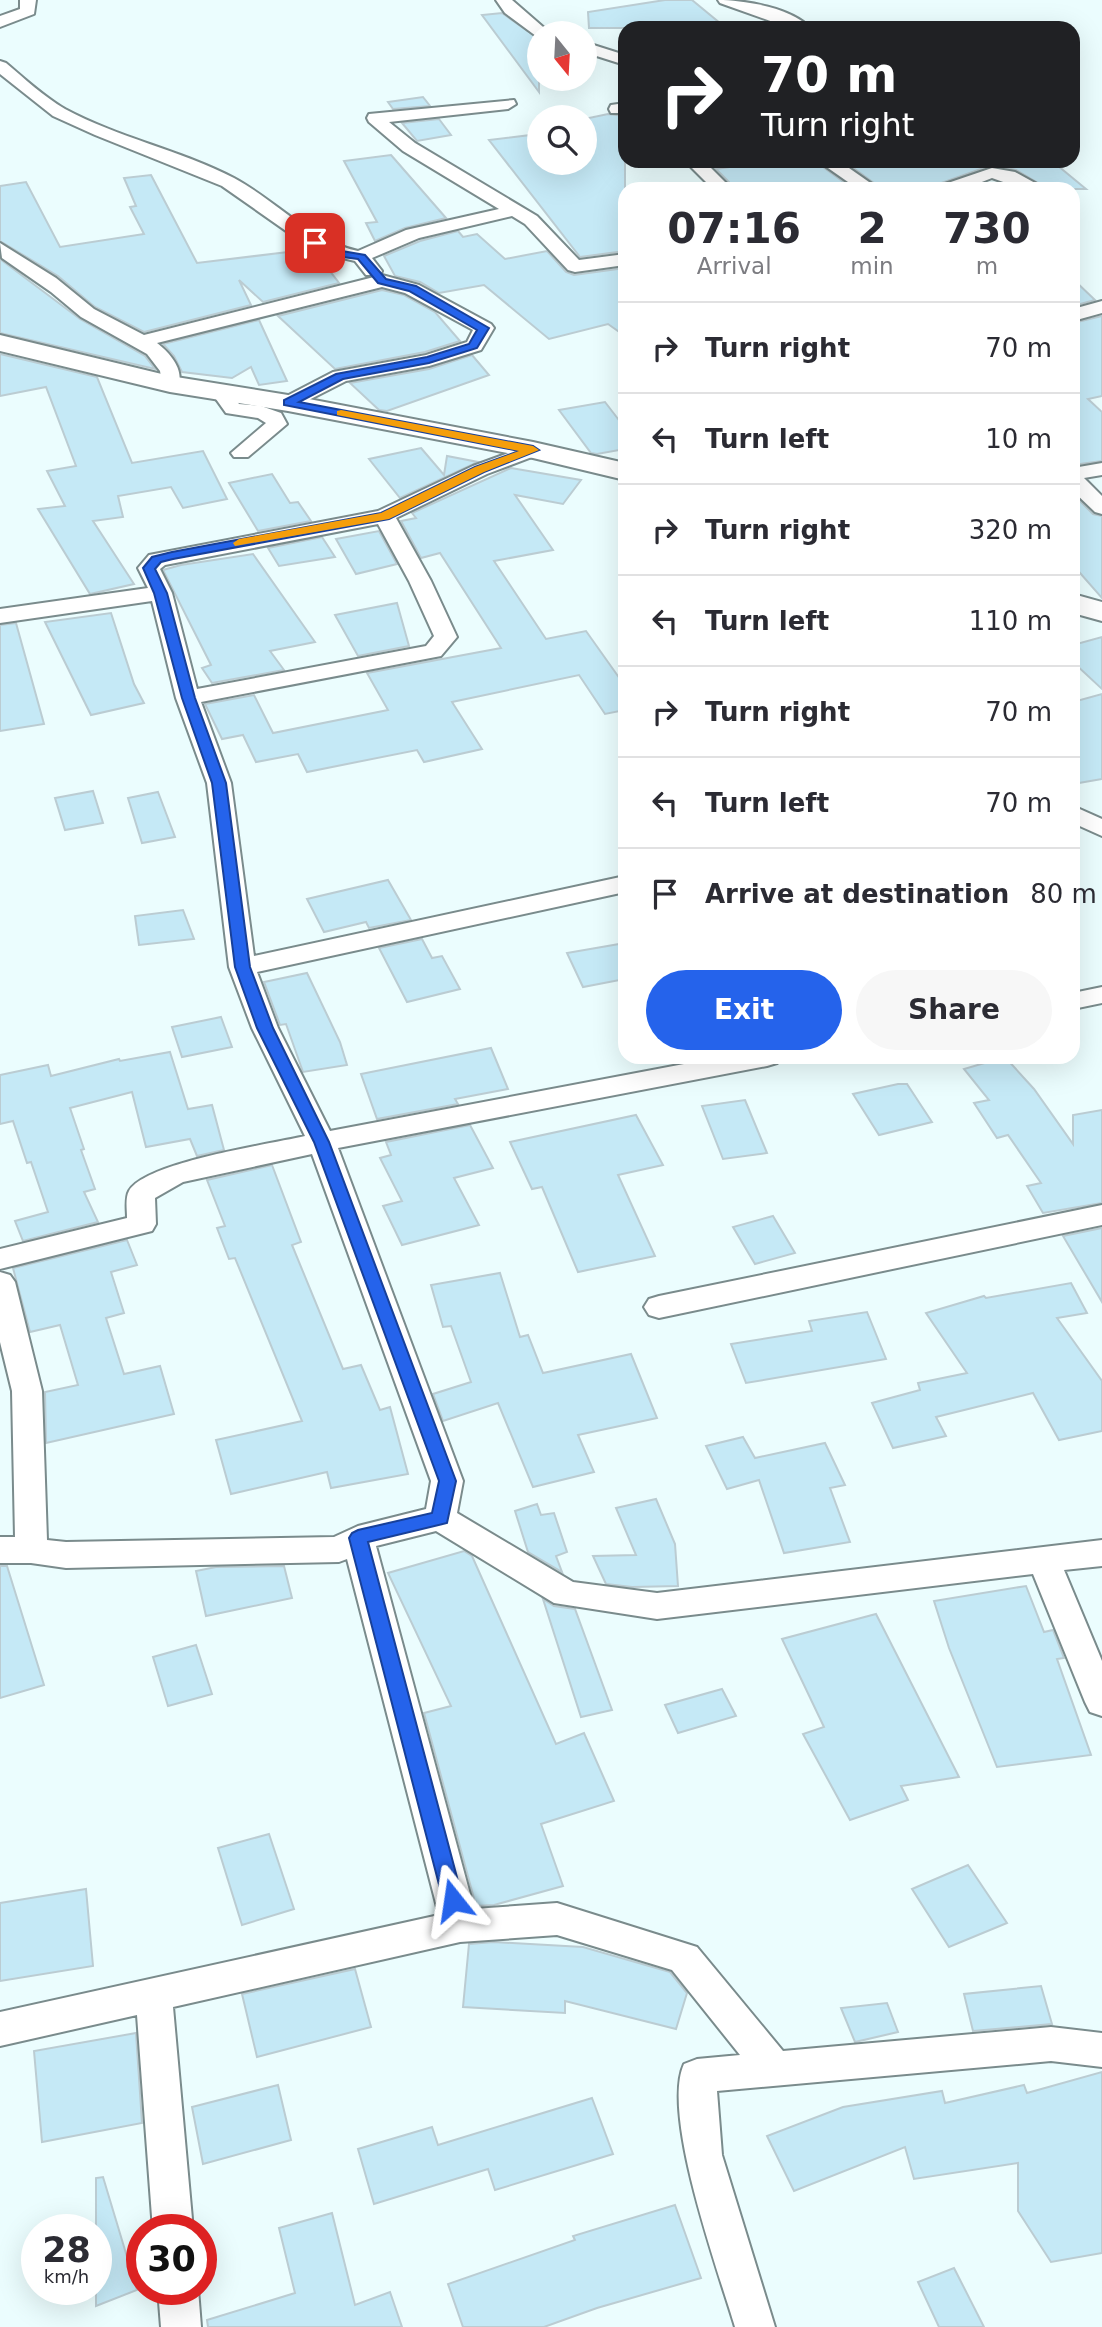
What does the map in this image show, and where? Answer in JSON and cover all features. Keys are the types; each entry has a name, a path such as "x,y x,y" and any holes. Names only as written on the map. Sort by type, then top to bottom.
{"main road":[{"path":"1,344 170,384 288,403 533,450 618,470"},
{"path":"1080,605 1102,612"}],"street":[{"path":"0,22 28,11 28,0"},
{"path":"504,0 511,10 527,22"},
{"path":"726,0 790,21"},
{"path":"597,51 618,58"},
{"path":"0,66 59,112 120,141 225,181 315,243 339,254 362,257 385,244 418,233 517,210"},
{"path":"508,104 375,118 409,147 531,220 575,267 618,260"},
{"path":"701,168 716,182"},
{"path":"838,168 859,182"},
{"path":"965,182 993,170 1023,182"},
{"path":"0,248 66,294 89,315 142,341 166,362 172,373 170,384"},
{"path":"362,257 382,281"},
{"path":"142,341 382,281 412,289 484,328 474,346 429,360 340,376 288,403"},
{"path":"1080,313 1102,307"},
{"path":"221,393 233,409 261,412 274,417 277,424 241,453"},
{"path":"440,1518 447,1481 321,1142 265,1028 242,967 219,783 188,698 161,593 149,568 157,560 384,516 480,470 533,450"},
{"path":"1080,475 1102,469"},
{"path":"1080,485 1102,509"},
{"path":"188,698 433,651 446,637 420,581 384,516"},
{"path":"0,616 161,593"},
{"path":"1080,817 1102,829"},
{"path":"242,967 618,886"},
{"path":"1080,1000 1102,995"},
{"path":"0,1259 142,1224 141,1194 175,1174 321,1142 729,1064"},
{"path":"659,1307 1102,1215"},
{"path":"0,1282 27,1391 16,1550 66,1555 339,1549 358,1538 440,1518 566,1594 657,1606 1102,1553"},
{"path":"358,1538 460,1926"},
{"path":"1043,1558 1102,1702"},
{"path":"0,2029 460,1926 557,1919 684,1958 775,2069"},
{"path":"154,1994 172,2214"},
{"path":"755,2327 702,2155 697,2076 1051,2044 1102,2050"},
{"path":"179,2305 181,2327"}],"building":[{"path":"665,0 692,0 718,21 618,21 618,28 597,28 597,21 589,21 588,12"},
{"path":"502,13 527,31 527,76 482,15"},
{"path":"423,97 430,106 393,109 388,102"},
{"path":"618,115 618,168 625,168 625,182 618,182 618,252 580,257 489,140 527,135 527,175 597,175 597,116"},
{"path":"439,119 451,135 417,141 402,123"},
{"path":"391,155 446,218 405,228 375,241 366,223 377,222 344,161"},
{"path":"824,168 844,182 729,182 716,169"},
{"path":"854,168 984,168 944,182 872,182"},
{"path":"1006,168 1060,168 1078,182 1036,182 1016,170"},
{"path":"151,175 197,263 313,249 339,283 263,302 239,280 251,305 144,332 95,307 58,276 0,241 0,186 26,182 60,247 144,234 130,207 136,206 124,178"},
{"path":"458,231 463,237 477,234 505,259 547,251 566,272 574,275 618,269 618,331 608,324 549,339 484,285 439,293 420,282 395,276 384,256 420,241"},
{"path":"0,259 80,319 145,356 155,369 0,333"},
{"path":"1080,286 1095,300 1080,304"},
{"path":"382,290 404,295 435,312 460,341 425,352 335,369 278,316"},
{"path":"1102,316 1102,396 1088,399 1102,412 1102,461 1080,464 1080,321"},
{"path":"259,320 287,381 259,385 251,367 232,378 182,372 174,356 163,344"},
{"path":"0,354 97,377 132,463 203,451 227,499 183,508 171,487 118,496 123,517 93,521 134,584 90,594 38,509 65,506 47,471 76,466 46,387 0,396"},
{"path":"472,355 489,375 387,411 379,410 350,383 429,369"},
{"path":"605,402 618,419 618,450 591,453 559,410"},
{"path":"421,448 444,475 447,456 478,462 400,498 369,459"},
{"path":"511,468 581,480 563,504 515,495 553,550 494,561 546,639 586,631 618,676 618,711 605,714 579,675 452,702 482,749 424,762 417,750 307,772 298,754 256,762 243,735 222,739 205,704 254,695 273,733 388,710 367,673 501,648 440,553 421,558 401,521 416,518 412,513"},
{"path":"272,474 290,503 298,502 311,521 258,531 229,483"},
{"path":"1080,501 1093,514 1102,516 1102,598 1080,573"},
{"path":"379,531 397,564 356,574 336,539"},
{"path":"322,537 335,557 279,566 268,548"},
{"path":"253,554 315,642 270,651 284,670 212,683 202,668 211,665 163,570"},
{"path":"397,603 409,646 358,656 335,615"},
{"path":"111,613 134,684 144,703 91,715 45,622"},
{"path":"16,623 44,724 0,731 0,625"},
{"path":"1102,637 1102,689 1080,669 1080,643"},
{"path":"1102,694 1102,779 1080,783 1080,700"},
{"path":"93,791 103,823 65,830 55,798"},
{"path":"158,792 175,837 142,843 128,798"},
{"path":"388,880 411,920 369,928 366,922 324,932 307,899"},
{"path":"183,910 194,939 139,945 135,916"},
{"path":"422,939 432,958 442,956 460,989 407,1002 379,948"},
{"path":"618,944 618,980 583,987 567,953"},
{"path":"307,973 340,1042 347,1065 303,1072 286,1024 280,1025 264,982"},
{"path":"221,1017 232,1047 182,1057 172,1027"},
{"path":"491,1048 508,1089 455,1099 458,1104 377,1119 361,1074"},
{"path":"170,1052 188,1109 212,1105 224,1150 197,1156 190,1139 146,1147 132,1092 70,1108 95,1189 84,1192 98,1222 23,1241 15,1221 48,1212 13,1121 0,1124 0,1075 48,1065 51,1076 119,1059 120,1061"},
{"path":"981,1064 1011,1064 1034,1089 1073,1144 1073,1115 1102,1110 1102,1203 1043,1213 1027,1186 1041,1183 1008,1135 997,1138 974,1103 989,1100 964,1069"},
{"path":"907,1084 932,1122 879,1135 853,1094"},
{"path":"745,1100 767,1153 723,1159 702,1106"},
{"path":"636,1115 663,1165 618,1175 655,1256 578,1272 542,1187 532,1189 510,1142"},
{"path":"470,1125 493,1168 454,1178 479,1225 402,1245 383,1206 402,1201 380,1158 391,1155 386,1142"},
{"path":"272,1165 301,1242 292,1245 343,1369 361,1365 380,1410 390,1407 408,1474 331,1488 327,1472 231,1494 216,1440 302,1421 235,1258 229,1259 217,1228 225,1226 207,1180"},
{"path":"773,1216 795,1253 755,1264 733,1227"},
{"path":"1102,1228 1102,1302 1063,1236"},
{"path":"127,1240 137,1265 111,1272 124,1313 106,1318 124,1374 160,1366 174,1414 46,1443 45,1392 78,1385 60,1325 30,1332 13,1268"},
{"path":"500,1273 520,1337 528,1335 543,1373 631,1354 657,1418 578,1435 594,1472 533,1487 498,1403 443,1421 433,1394 471,1382 451,1326 443,1327 431,1285"},
{"path":"1071,1283 1087,1313 1057,1318 1102,1381 1102,1431 1059,1440 1033,1393 936,1417 946,1436 893,1448 872,1403 920,1390 918,1383 967,1373 926,1313 984,1296 986,1298"},
{"path":"867,1312 886,1359 746,1383 731,1344 812,1331 809,1321"},
{"path":"743,1437 755,1458 825,1443 845,1485 830,1488 850,1542 784,1553 759,1480 727,1489 706,1446"},
{"path":"656,1499 675,1544 678,1586 632,1587 606,1584 593,1556 636,1555 616,1508"},
{"path":"537,1504 541,1515 554,1513 567,1552 556,1556 562,1572 528,1552 515,1511"},
{"path":"464,1551 472,1556 556,1744 584,1733 614,1801 541,1824 563,1886 494,1905 476,1906 424,1713 451,1706 388,1573"},
{"path":"0,1566 7,1566 44,1685 0,1698"},
{"path":"284,1566 292,1598 206,1616 196,1571 216,1567"},
{"path":"1026,1586 1044,1632 1053,1630 1064,1658 1057,1659 1091,1755 997,1767 949,1648 934,1601"},
{"path":"543,1599 554,1606 575,1609 612,1710 581,1717"},
{"path":"876,1614 959,1777 901,1786 908,1800 850,1820 803,1734 824,1727 782,1639"},
{"path":"196,1645 212,1694 168,1706 153,1657"},
{"path":"722,1689 736,1716 678,1733 665,1705"},
{"path":"269,1834 294,1909 242,1925 218,1848"},
{"path":"968,1865 1007,1923 949,1947 912,1889"},
{"path":"86,1889 93,1966 0,1981 0,1903"},
{"path":"494,1942 583,1947 670,1972 687,1993 676,2029 565,2001 565,2013 463,2007 469,1944"},
{"path":"355,1969 371,2027 257,2057 242,1994"},
{"path":"1041,1986 1052,2024 973,2031 964,1994"},
{"path":"887,2003 898,2032 855,2042 841,2008"},
{"path":"136,2033 142,2123 42,2142 34,2051"},
{"path":"1102,2072 1102,2253 1051,2262 1018,2211 1018,2163 914,2179 905,2147 794,2191 767,2136 843,2107 942,2091 945,2103 1024,2085 1027,2093"},
{"path":"278,2085 291,2140 203,2164 192,2107"},
{"path":"592,2098 613,2154 495,2190 488,2169 374,2204 358,2149 432,2127 438,2145"},
{"path":"103,2177 126,2253 126,2294 112,2300 112,2214 96,2214 96,2178"},
{"path":"675,2205 701,2278 597,2308 544,2327 463,2327 448,2284 575,2240 573,2236"},
{"path":"332,2213 355,2305 390,2292 402,2327 208,2327 207,2320 295,2293 279,2228"},
{"path":"954,2268 984,2327 939,2327 918,2282"}],"slow traffic":[{"path":"239,543 384,516 480,470 533,450 341,413"}],"route":[{"path":"315,243 339,254 362,257 382,281 412,289 484,328 474,346 429,360 340,376 288,403 533,450 480,470 384,516 172,556 157,560 149,568 161,593 188,698 219,783 242,967 265,1028 321,1142 447,1481 440,1518 358,1538 453,1900"}]}
